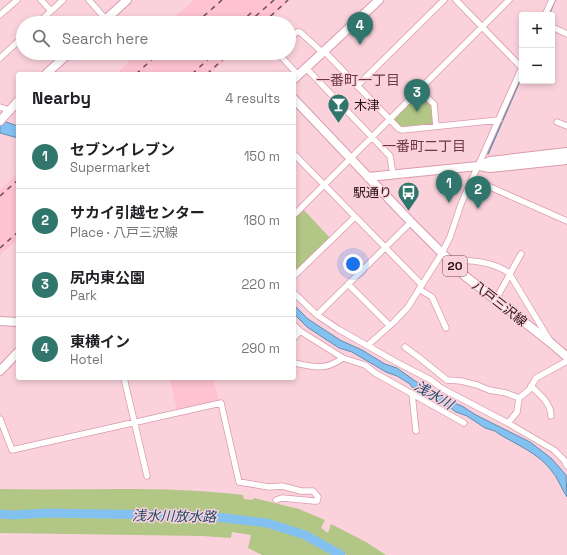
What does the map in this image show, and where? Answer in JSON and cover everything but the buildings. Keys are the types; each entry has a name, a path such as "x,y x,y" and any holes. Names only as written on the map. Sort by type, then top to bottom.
{"main road":[{"path":"111,16 127,0"},
{"path":"296,77 379,0"},
{"path":"48,72 61,60"},
{"name":"八戸三沢線","path":"296,101 411,222 465,276 496,298 566,353"},
{"path":"4,116 16,102"},
{"path":"478,166 490,161 567,152"},
{"path":"368,177 478,166 490,168 567,160"},
{"path":"0,321 16,322"},
{"path":"0,370 16,354"}],"street":[{"path":"41,0 51,11"},
{"path":"46,16 63,0"},
{"path":"89,0 101,16"},
{"path":"358,86 444,0"},
{"path":"456,0 519,65"},
{"path":"296,213 509,0"},
{"path":"546,12 552,0"},
{"path":"0,15 14,1"},
{"path":"555,28 567,34"},
{"path":"296,33 300,32 323,52 399,129 402,130 499,120"},
{"path":"0,58 16,43"},
{"path":"283,60 292,72"},
{"path":"306,68 390,156 393,175"},
{"path":"368,345 394,322 408,306 442,254 450,237 461,204 519,75"},
{"path":"419,90 434,104 436,126"},
{"path":"0,107 4,116"},
{"path":"557,122 567,125"},
{"path":"296,156 355,216 420,287 432,297 446,328"},
{"path":"472,179 567,221"},
{"path":"296,274 355,216"},
{"path":"317,315 411,222"},
{"path":"496,298 521,254"},
{"path":"449,260 490,264 509,273 552,343"},
{"path":"348,284 389,325"},
{"path":"296,295 317,315 338,329 554,450 564,460 567,466"},
{"path":"296,327 343,358 365,365 375,373 464,423"},
{"path":"296,336 300,331"},
{"path":"405,347 446,380 477,384 490,390 506,393 518,398"},
{"path":"296,363 324,367 333,365 343,358"},
{"path":"508,424 517,412 518,398 529,390 536,378 567,361"},
{"path":"124,380 147,476"},
{"path":"531,386 544,399 550,409 551,416"},
{"path":"412,394 416,431"},
{"path":"0,419 12,450 221,403 238,482 269,487 282,486 301,491 313,491 318,497 317,501 314,502 282,498 276,500"}],"shaded area":[{"path":"194,0 290,0 274,16 176,16"},
{"path":"131,60 225,60 212,72 118,72"},
{"path":"16,175 16,241 0,255 0,190"},
{"path":"170,380 214,380 219,402 177,412"}],"green space":[{"path":"419,94 424,96 430,102 433,109 434,123 401,127 394,120 394,118"},
{"path":"303,209 330,238 296,272 296,216"},
{"path":"0,489 152,489 243,495 244,499 252,500 254,498 299,509 325,520 321,528 328,533 331,524 366,542 386,555 347,555 302,529 299,535 335,555 262,555 248,548 251,535 232,532 231,538 202,536 0,533"}],"water":[{"path":"0,120 16,125 16,137 0,133"},
{"name":"浅水川","path":"296,307 308,319 340,340 362,350 385,364 397,368 425,388 530,442 551,458 566,475 567,497 553,473 546,464 534,454 495,431 485,428 467,416 456,412 412,387 410,384 397,376 386,372 352,352 339,348 307,327 296,316"}],"waterway":[{"path":"550,12 555,0"},
{"path":"488,154 519,83"},
{"name":"浅水川放水路","path":"0,514 12,515 47,513 162,515 217,517 267,523 305,535 341,555"}],"railway":[{"path":"204,16 222,0"},
{"path":"256,16 274,0"},
{"path":"271,16 288,0"},
{"path":"248,16 252,12"},
{"path":"138,72 151,60"},
{"path":"194,72 207,60"},
{"path":"209,72 222,60"},
{"path":"0,196 16,182"},
{"path":"0,248 16,234"}],"place":[{"name":"東横イン","path":"360,45"},
{"name":"尻内東公園","path":"417,112"},
{"name":"木津","path":"339,124"},
{"name":"セブンイレブン","path":"449,203"},
{"name":"サカイ引越センター","path":"478,209"},
{"name":"駅通り","path":"408,212"}],"district":[{"name":"一番町一丁目","path":"358,80"},
{"name":"一番町二丁目","path":"424,146"}]}
